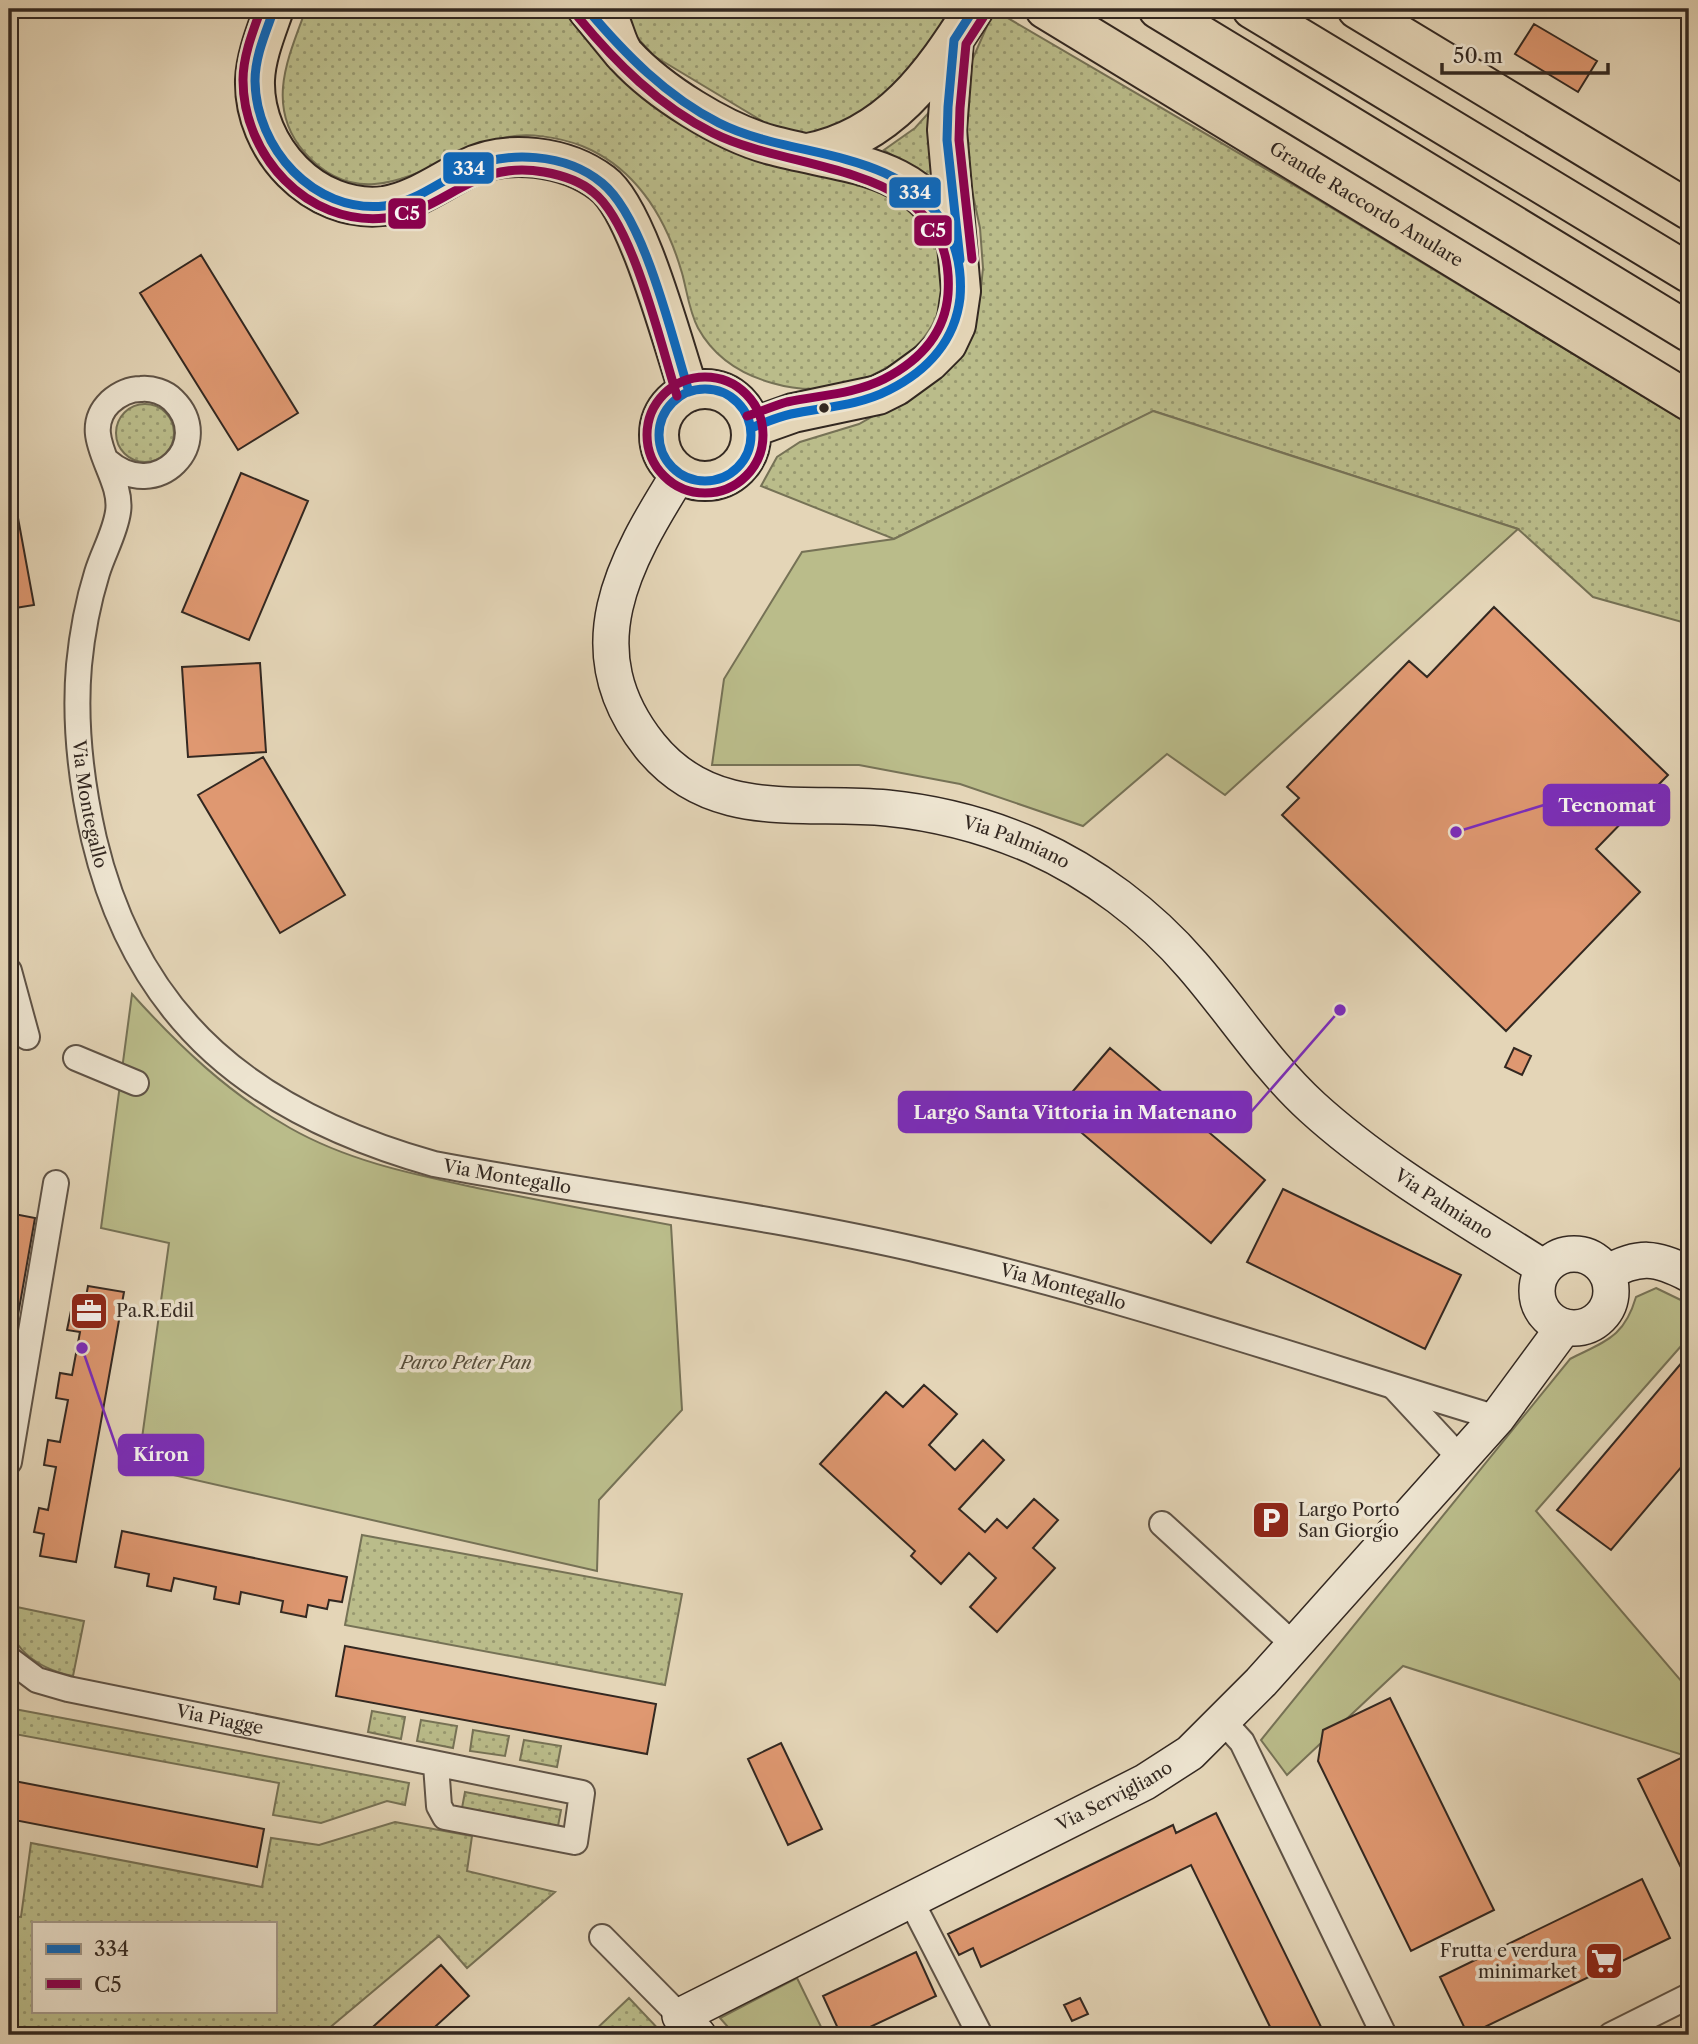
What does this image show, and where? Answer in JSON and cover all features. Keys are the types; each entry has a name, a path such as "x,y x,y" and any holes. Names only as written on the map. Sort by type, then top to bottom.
{"main road":[{"path":"274,9 257,65 256,93 264,129 273,147 296,174 339,201 377,206 403,201 473,166 500,159 549,160 588,173 610,188 630,220 689,392"},
{"path":"587,9 623,53 666,89 719,123 758,141 864,165 899,179 932,208 956,245"},
{"path":"606,9 623,53"},
{"name":"Grande Raccordo Anulare","path":"1045,9 1128,62 1689,401"},
{"path":"1159,9 1689,332"},
{"path":"1252,9 1689,273"},
{"path":"1357,9 1689,210"},
{"path":"751,428 793,413 878,395 936,356 949,340 958,316 961,269 956,245 947,130 964,24"},
{"path":"806,153 838,145 886,120 915,92 964,24"},
{"path":"717,390 730,395 741,405 751,428 747,455 738,467 726,476 711,481 695,480 679,474 667,464 662,452 660,423 676,399 689,392 717,390"}],"street":[{"path":"147,388 173,400 187,426 182,454 173,466 161,474 119,509 97,433 99,418 107,405 118,395 132,389 147,388"},
{"path":"107,461 118,471 132,477 161,474"},
{"name":"Via Palmiano","path":"679,474 626,566 614,606 612,630 614,665 624,701 647,741 667,763 697,785 731,800 762,805 890,809 938,816 1007,835 1074,867 1132,907 1171,943 1276,1070 1325,1118 1411,1181 1544,1268"},
{"name":"Via Montegallo","path":"119,509 91,596 79,666 80,758 89,815 114,907 146,972 185,1023 243,1078 326,1125 395,1153 434,1164 771,1220 925,1251 1152,1312 1497,1418"},
{"path":"9,971 27,1037"},
{"path":"76,1058 136,1083"},
{"path":"9,1462 14,1394 56,1183"},
{"path":"1577,1254 1589,1257 1606,1273 1611,1297 1606,1309 1588,1325 1564,1327 1544,1314 1538,1303 1536,1290 1544,1268 1553,1260 1577,1254"},
{"path":"1606,1273 1629,1260 1656,1260 1689,1275"},
{"name":"Via Servigliano","path":"689,2026 910,1899 1146,1782 1191,1754 1294,1645 1497,1418 1564,1327"},
{"name":"Via Montegallo","path":"1394,1387 1460,1458"},
{"path":"1162,1524 1294,1645"},
{"name":"Via Piagge","path":"9,1659 29,1675 57,1687 583,1793 575,1842 445,1818 439,1806 436,1765"},
{"path":"1223,1721 1242,1742 1384,2035"},
{"path":"910,1899 980,2035"},
{"path":"602,1937 689,2026"},
{"path":"1611,2035 1689,1996"}],"green space":[{"path":"306,9 567,9 592,40 870,178 919,210 933,229 942,266 942,296 933,324 915,348 902,358 856,382 823,389 772,383 749,375 712,348 695,321 682,273 658,214 633,181 618,167 582,146 542,136 512,136 477,147 401,179 376,184 352,183 328,173 304,152 292,135 285,117 283,99 287,64"},
{"path":"621,9 950,9 924,57 894,96 814,137 772,127 654,56 632,32"},
{"path":"994,10 1302,190 1689,424 1689,624 1593,597 1518,529 1154,411 894,539 761,486 777,457 800,442 859,424 903,399 980,297 983,268 980,228 958,125 967,72"},
{"path":"932,109 943,187 884,150 915,128"},
{"path":"145,404 156,406 169,417 174,433 172,444 161,457 145,462 134,460 121,449 116,433 118,422 129,409"},
{"path":"1153,411 1518,529 1225,795 1167,754 1083,826 960,784 859,765 712,765 724,679 802,552 894,539"},
{"name":"Parco Peter Pan","path":"132,994 186,1050 225,1084 290,1128 335,1149 381,1165 429,1177 671,1225 682,1410 599,1500 597,1571 138,1467 169,1243 101,1228"},
{"path":"1656,1288 1689,1304 1689,1337 1536,1511 1689,1690 1689,1757 1403,1666 1287,1775 1261,1740 1570,1359 1612,1337 1626,1321 1636,1297"},
{"path":"362,1535 682,1594 665,1685 345,1625"},
{"path":"12,1606 84,1621 73,1676 48,1668 18,1644 12,1633"},
{"path":"9,1708 409,1783 405,1805 387,1801 321,1823 273,1815 279,1783 9,1733"},
{"path":"372,1711 405,1717 401,1739 368,1732"},
{"path":"421,1720 457,1726 453,1748 417,1741"},
{"path":"473,1730 509,1736 505,1756 470,1751"},
{"path":"524,1740 561,1746 557,1767 520,1760"},
{"path":"465,1792 561,1810 558,1826 462,1808"},
{"path":"395,1822 472,1836 467,1871 555,1892 467,1968 439,1936 321,2035 9,2035 9,1916 21,1917 31,1843 262,1887 271,1838 319,1845"},
{"path":"797,1978 825,2035 735,2035 720,2018"},
{"path":"629,1998 664,2035 590,2035"}],"building":[{"path":"1534,24 1597,61 1578,92 1515,54"},
{"path":"201,255 298,413 238,450 140,293"},
{"path":"241,473 308,501 249,640 182,612"},
{"path":"18,518 34,605 9,609 9,519"},
{"path":"1494,607 1668,775 1596,849 1640,892 1506,1031 1282,815 1299,798 1287,787 1409,661 1427,677"},
{"path":"260,663 266,752 188,757 182,667"},
{"path":"263,757 345,895 280,933 198,795"},
{"path":"1110,1048 1265,1180 1211,1243 1056,1111"},
{"path":"1514,1048 1531,1056 1522,1075 1505,1067"},
{"path":"1283,1189 1461,1275 1425,1349 1247,1262"},
{"path":"9,1213 35,1218 18,1315 9,1314"},
{"path":"88,1286 124,1292 76,1562 40,1556 44,1534 34,1532 39,1508 48,1510 56,1467 44,1465 48,1440 60,1442 68,1400 56,1398 60,1373 72,1375 80,1332 67,1330 72,1306 84,1308"},
{"path":"1689,1354 1689,1458 1611,1550 1557,1510"},
{"path":"924,1385 957,1414 929,1445 955,1470 983,1440 1004,1460 959,1509 985,1532 997,1519 1007,1528 1034,1499 1058,1520 1033,1548 1055,1568 997,1632 970,1607 996,1578 969,1553 941,1584 911,1556 915,1551 820,1464 886,1392 903,1407"},
{"path":"122,1531 347,1577 342,1602 329,1600 327,1609 308,1605 306,1617 281,1612 283,1601 241,1592 239,1604 214,1599 216,1587 174,1578 171,1591 147,1586 149,1574 115,1567"},
{"path":"345,1646 656,1704 647,1754 336,1696"},
{"path":"1390,1698 1494,1910 1411,1951 1318,1761 1323,1730"},
{"path":"781,1743 822,1829 788,1845 748,1759"},
{"path":"1689,1754 1689,1884 1638,1779"},
{"path":"9,1780 264,1829 257,1867 9,1819"},
{"path":"1216,1813 1325,2035 1274,2035 1191,1865 981,1967 973,1948 959,1955 948,1934 1173,1825 1176,1833"},
{"path":"1642,1879 1670,1938 1468,2035 1440,1977"},
{"path":"916,1952 936,1996 853,2035 841,2035 823,1996"},
{"path":"441,1965 469,1996 426,2035 364,2035"},
{"path":"1080,1998 1088,2014 1072,2021 1064,2005"}],"transit line":[{"name":"C5","path":"261,9 245,62 243,80 246,108 254,134 267,159 285,180 306,198 330,210 357,217 385,218 407,214 478,179 497,173 519,170 544,172 582,185 593,192 607,208 621,230 644,287 677,396"},
{"name":"334","path":"274,9 257,62 255,81 258,106 266,130 293,171 312,187 334,199 358,205 384,206 406,201 466,169 499,159 518,157 554,160 588,173 602,183 617,200 644,250 689,392"},
{"name":"334","path":"587,9 647,73 681,100 719,123 748,135 842,158 901,181 925,200 945,226 953,243 960,279 957,314 945,341 927,364 903,382 877,395 853,403 786,415 751,428"},
{"name":"334","path":"960,260 947,140 948,107 954,40 974,9"},
{"name":"C5","path":"972,259 959,140 960,108 966,44 984,16"},
{"name":"C5","path":"578,17 608,51 674,110 713,133 747,147 865,179 899,196 927,219 944,251 948,294 946,308 936,334 919,355 897,372 873,384 837,394 787,402 747,416"},
{"name":"C5","path":"705,377 727,381 746,394 759,413 763,435 759,457 746,476 727,489 705,493 683,489 664,476 651,457 647,435 651,413 664,394 683,381 705,377"},
{"name":"334","path":"705,389 723,392 738,402 748,417 751,435 748,453 738,468 723,478 705,481 687,478 672,468 662,453 659,435 662,417 672,402 687,392 705,389"}],"place":[{"name":"Tecnomat","path":"1456,832"},
{"name":"Largo Santa Vittoria in Matenano","path":"1340,1010"},
{"name":"Pa.R.Edil","path":"89,1311"},
{"name":"Kíron","path":"82,1348"},
{"name":"Largo Porto San Giorgio","path":"1271,1520"},
{"name":"Frutta e verdura minimarket","path":"1604,1961"}]}
